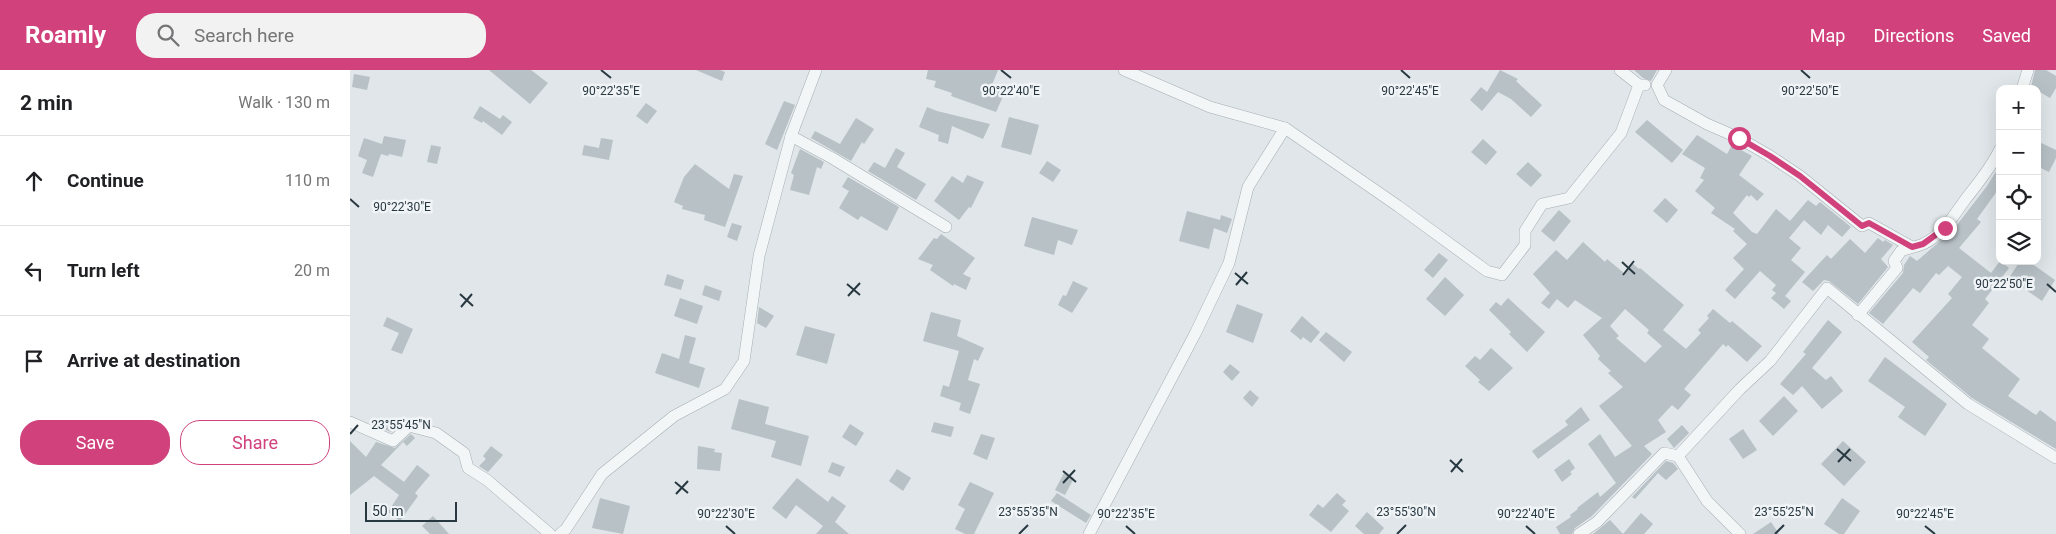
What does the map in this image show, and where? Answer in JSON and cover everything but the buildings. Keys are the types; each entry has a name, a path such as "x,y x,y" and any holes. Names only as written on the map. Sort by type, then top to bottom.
{"street":[{"path":"560,534 566,529 602,474 674,416 725,389 744,361 759,256 791,136 816,70"},
{"path":"1124,70 1210,108 1285,128 1398,206 1487,271 1502,275 1525,245 1525,231 1542,204 1569,198 1621,132 1639,85"},
{"path":"1620,70 1639,85 1656,85"},
{"path":"1656,85 1666,70"},
{"path":"2023,85 2028,70"},
{"path":"1656,85 1664,100 1706,124 1739,138 1770,156 1800,176 1862,226 1869,223 1912,247"},
{"path":"1089,534 1195,334 1229,263 1248,187 1285,128"},
{"path":"791,136 832,158 946,226"},
{"path":"1858,315 1897,268 1894,261 1901,251 1923,244 1945,228 1993,165 1996,158"},
{"path":"1678,456 1740,389 1770,361 1827,288 1968,404 2056,458"},
{"path":"350,422 393,441 409,426 436,433 464,453 468,468 487,480 550,534"},
{"path":"1579,534 1597,522 1664,453 1678,456 1707,501 1740,534"}],"route":[{"path":"1739,138 1800,176 1837,208 1862,226 1869,223 1912,247 1923,244 1945,228"}]}
